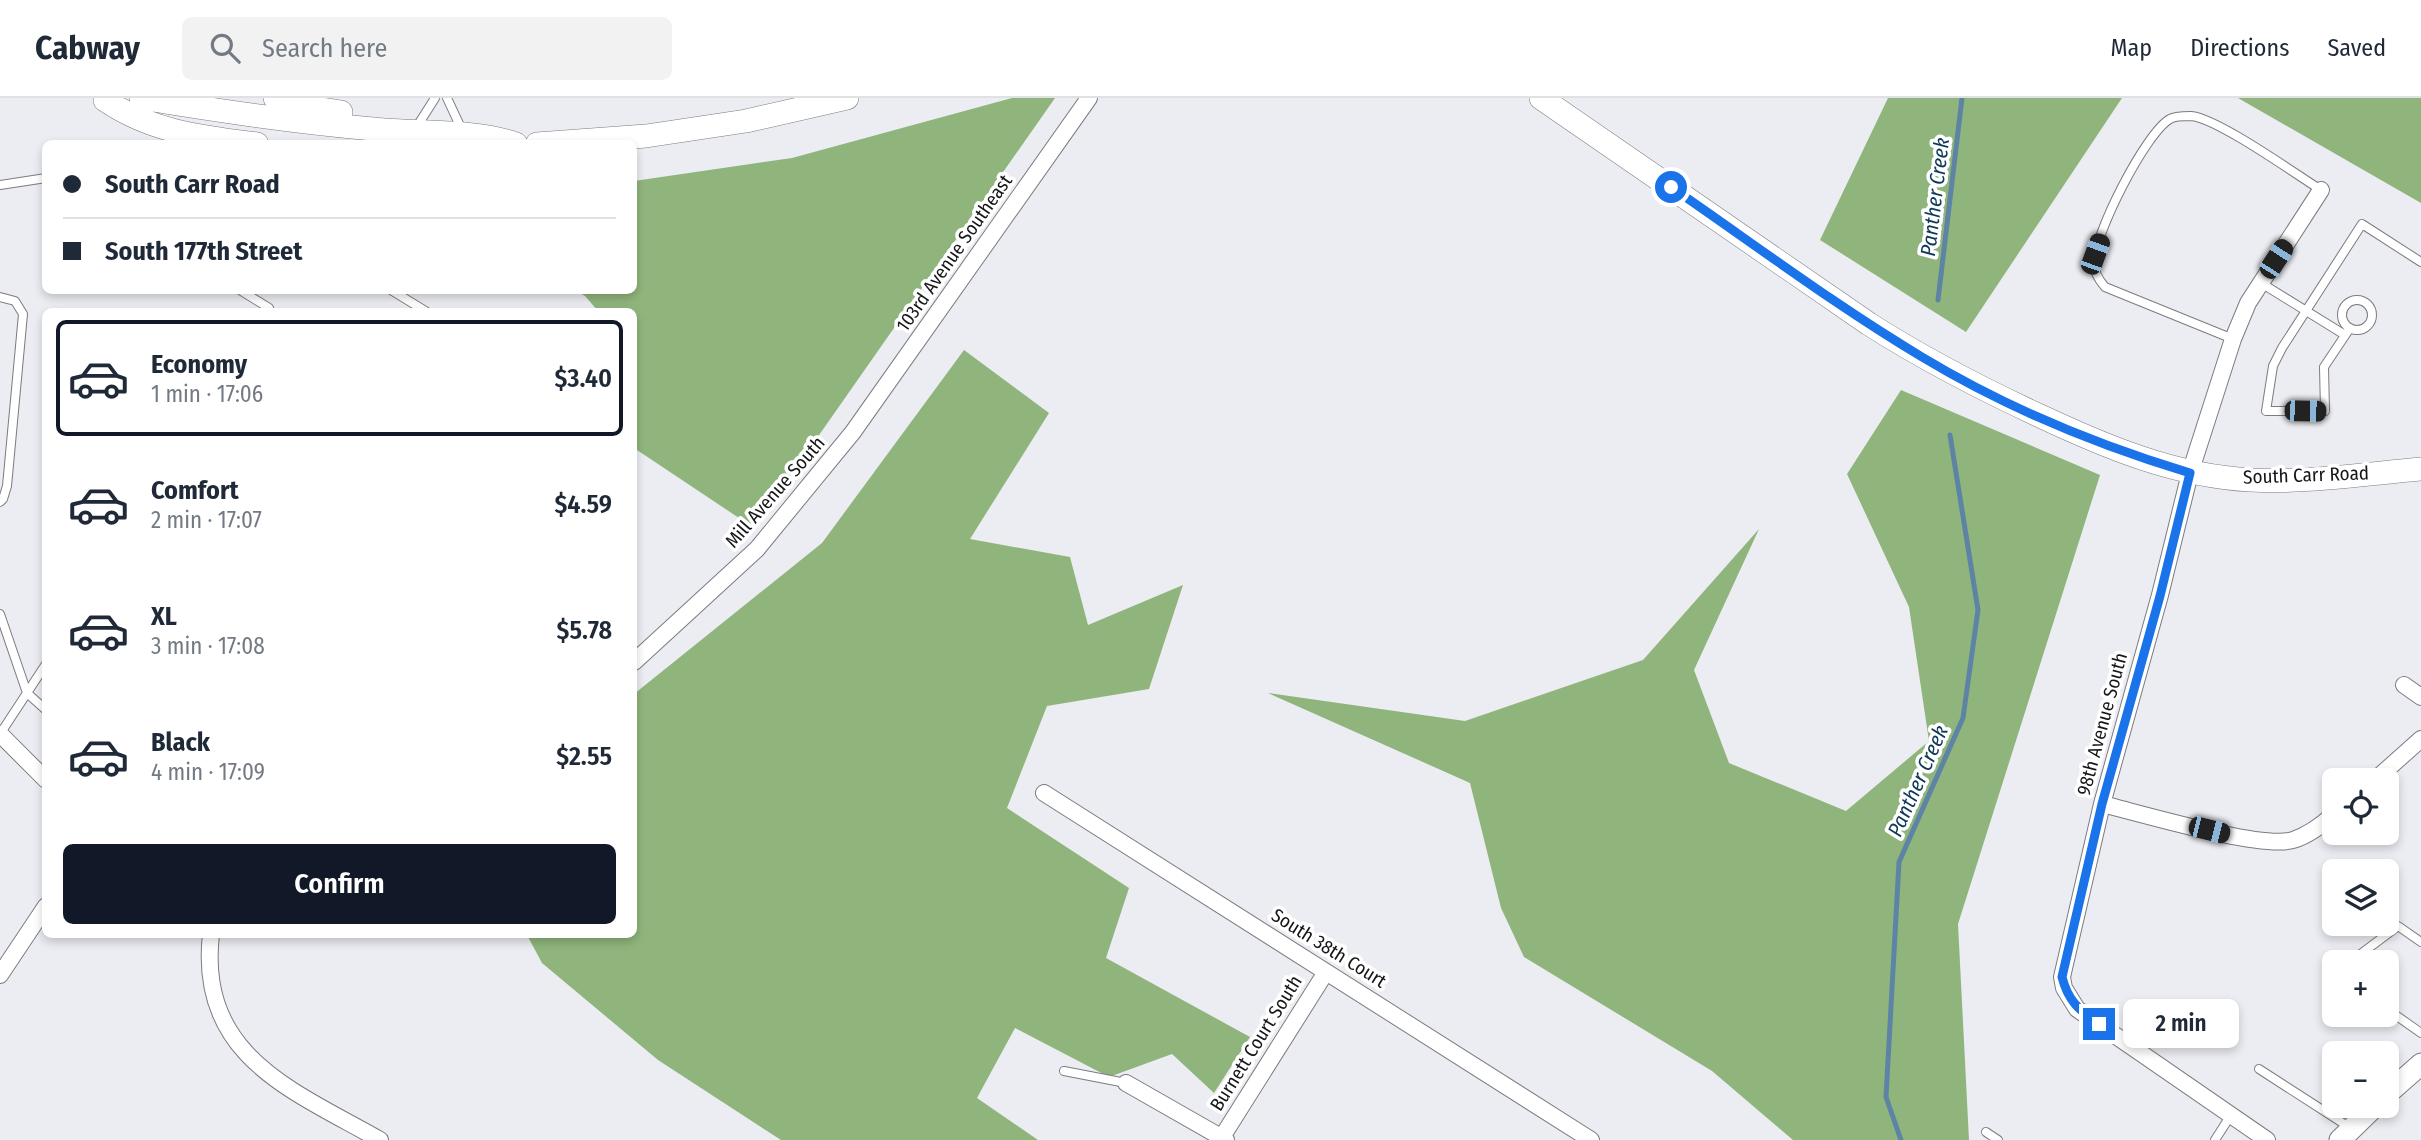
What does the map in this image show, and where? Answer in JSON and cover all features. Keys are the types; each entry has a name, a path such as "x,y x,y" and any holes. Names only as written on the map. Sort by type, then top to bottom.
{"main road":[{"path":"275,98 281,103 339,111 375,130"},
{"name":"South Carr Road","path":"1541,98 1869,324 1923,358 2088,439 2135,457 2190,473 2251,480 2313,479 2421,468"},
{"path":"115,100 222,104 375,130 495,136 506,140"},
{"path":"115,100 149,124 191,139"},
{"path":"592,140 646,136 746,121 832,100"}],"street":[{"name":"103rd Avenue Southeast","path":"853,432 1089,98"},
{"name":"98th Avenue South","path":"2231,1115 2077,1009 2064,988 2062,977 2102,804 2160,596 2190,473 2232,339 2248,303 2321,190"},
{"name":"Mill Avenue South","path":"637,659 757,549 853,432"},
{"path":"2404,685 2421,697"},
{"path":"0,734 42,776"},
{"path":"2388,768 2421,739"},
{"name":"South 38th Court","path":"1044,793 1591,1140"},
{"path":"2102,804 2263,843 2292,841 2322,824"},
{"path":"0,975 42,912"},
{"path":"211,938 211,971 215,995 224,1021 240,1047 272,1078 380,1140"},
{"name":"Burnett Court South","path":"1224,1139 1326,972"},
{"path":"2399,1083 2421,1064"},
{"path":"1126,1083 1224,1139"},
{"path":"2231,1115 2267,1140"},
{"path":"2346,1135 2363,1118"}],"lane":[{"path":"412,133 435,98"},
{"path":"447,98 464,135"},
{"path":"2232,339 2105,287 2098,278 2094,264 2095,254 2113,205 2137,160 2171,118 2191,116 2216,124 2321,190"},
{"path":"0,185 42,179"},
{"path":"2261,283 2306,310 2347,331 2323,368 2325,411 2266,411 2273,366 2306,310 2362,224 2421,262"},
{"path":"247,294 270,308"},
{"path":"398,294 420,308"},
{"path":"0,297 15,301 23,314 7,486 0,502"},
{"path":"0,614 27,693 42,706"},
{"path":"0,734 42,670"},
{"path":"2366,950 2398,926 2421,942"},
{"path":"2399,1017 2421,1033"},
{"path":"2259,1069 2346,1135"},
{"path":"1063,1070 1126,1083"},
{"path":"2215,1140 2231,1115"},
{"path":"1986,1132 1998,1140"}],"green space":[{"path":"1012,98 1055,98 754,528 637,450 637,308 595,308 581,294 637,294 637,181 792,158"},
{"path":"1888,98 2122,98 1966,332 1820,240"},
{"path":"2238,98 2421,98 2421,203"},
{"path":"964,350 1049,413 970,539 1070,557 1088,625 1183,585 1149,689 1047,706 1007,808 1129,888 1106,958 1250,1037 1214,1093 1172,1054 1109,1077 1015,1028 977,1098 1038,1140 781,1140 658,1060 542,963 529,938 637,938 637,692 822,543"},
{"path":"1901,390 2100,475 1958,924 1969,1140 1793,1140 1712,1071 1524,957 1501,908 1470,783 1268,693 1465,721 1643,660 1759,529 1694,670 1729,763 1846,811 1929,741 1909,607 1847,474"}],"waterway":[{"name":"Panther Creek","path":"1938,300 1962,98"},
{"name":"Panther Creek","path":"1901,1140 1886,1097 1899,862 1963,718 1978,610 1950,435"}],"route":[{"path":"1671,187 1869,324 1923,358 2088,439 2135,457 2190,473 2160,596 2102,804 2062,977 2064,988 2077,1009 2099,1024"}]}
